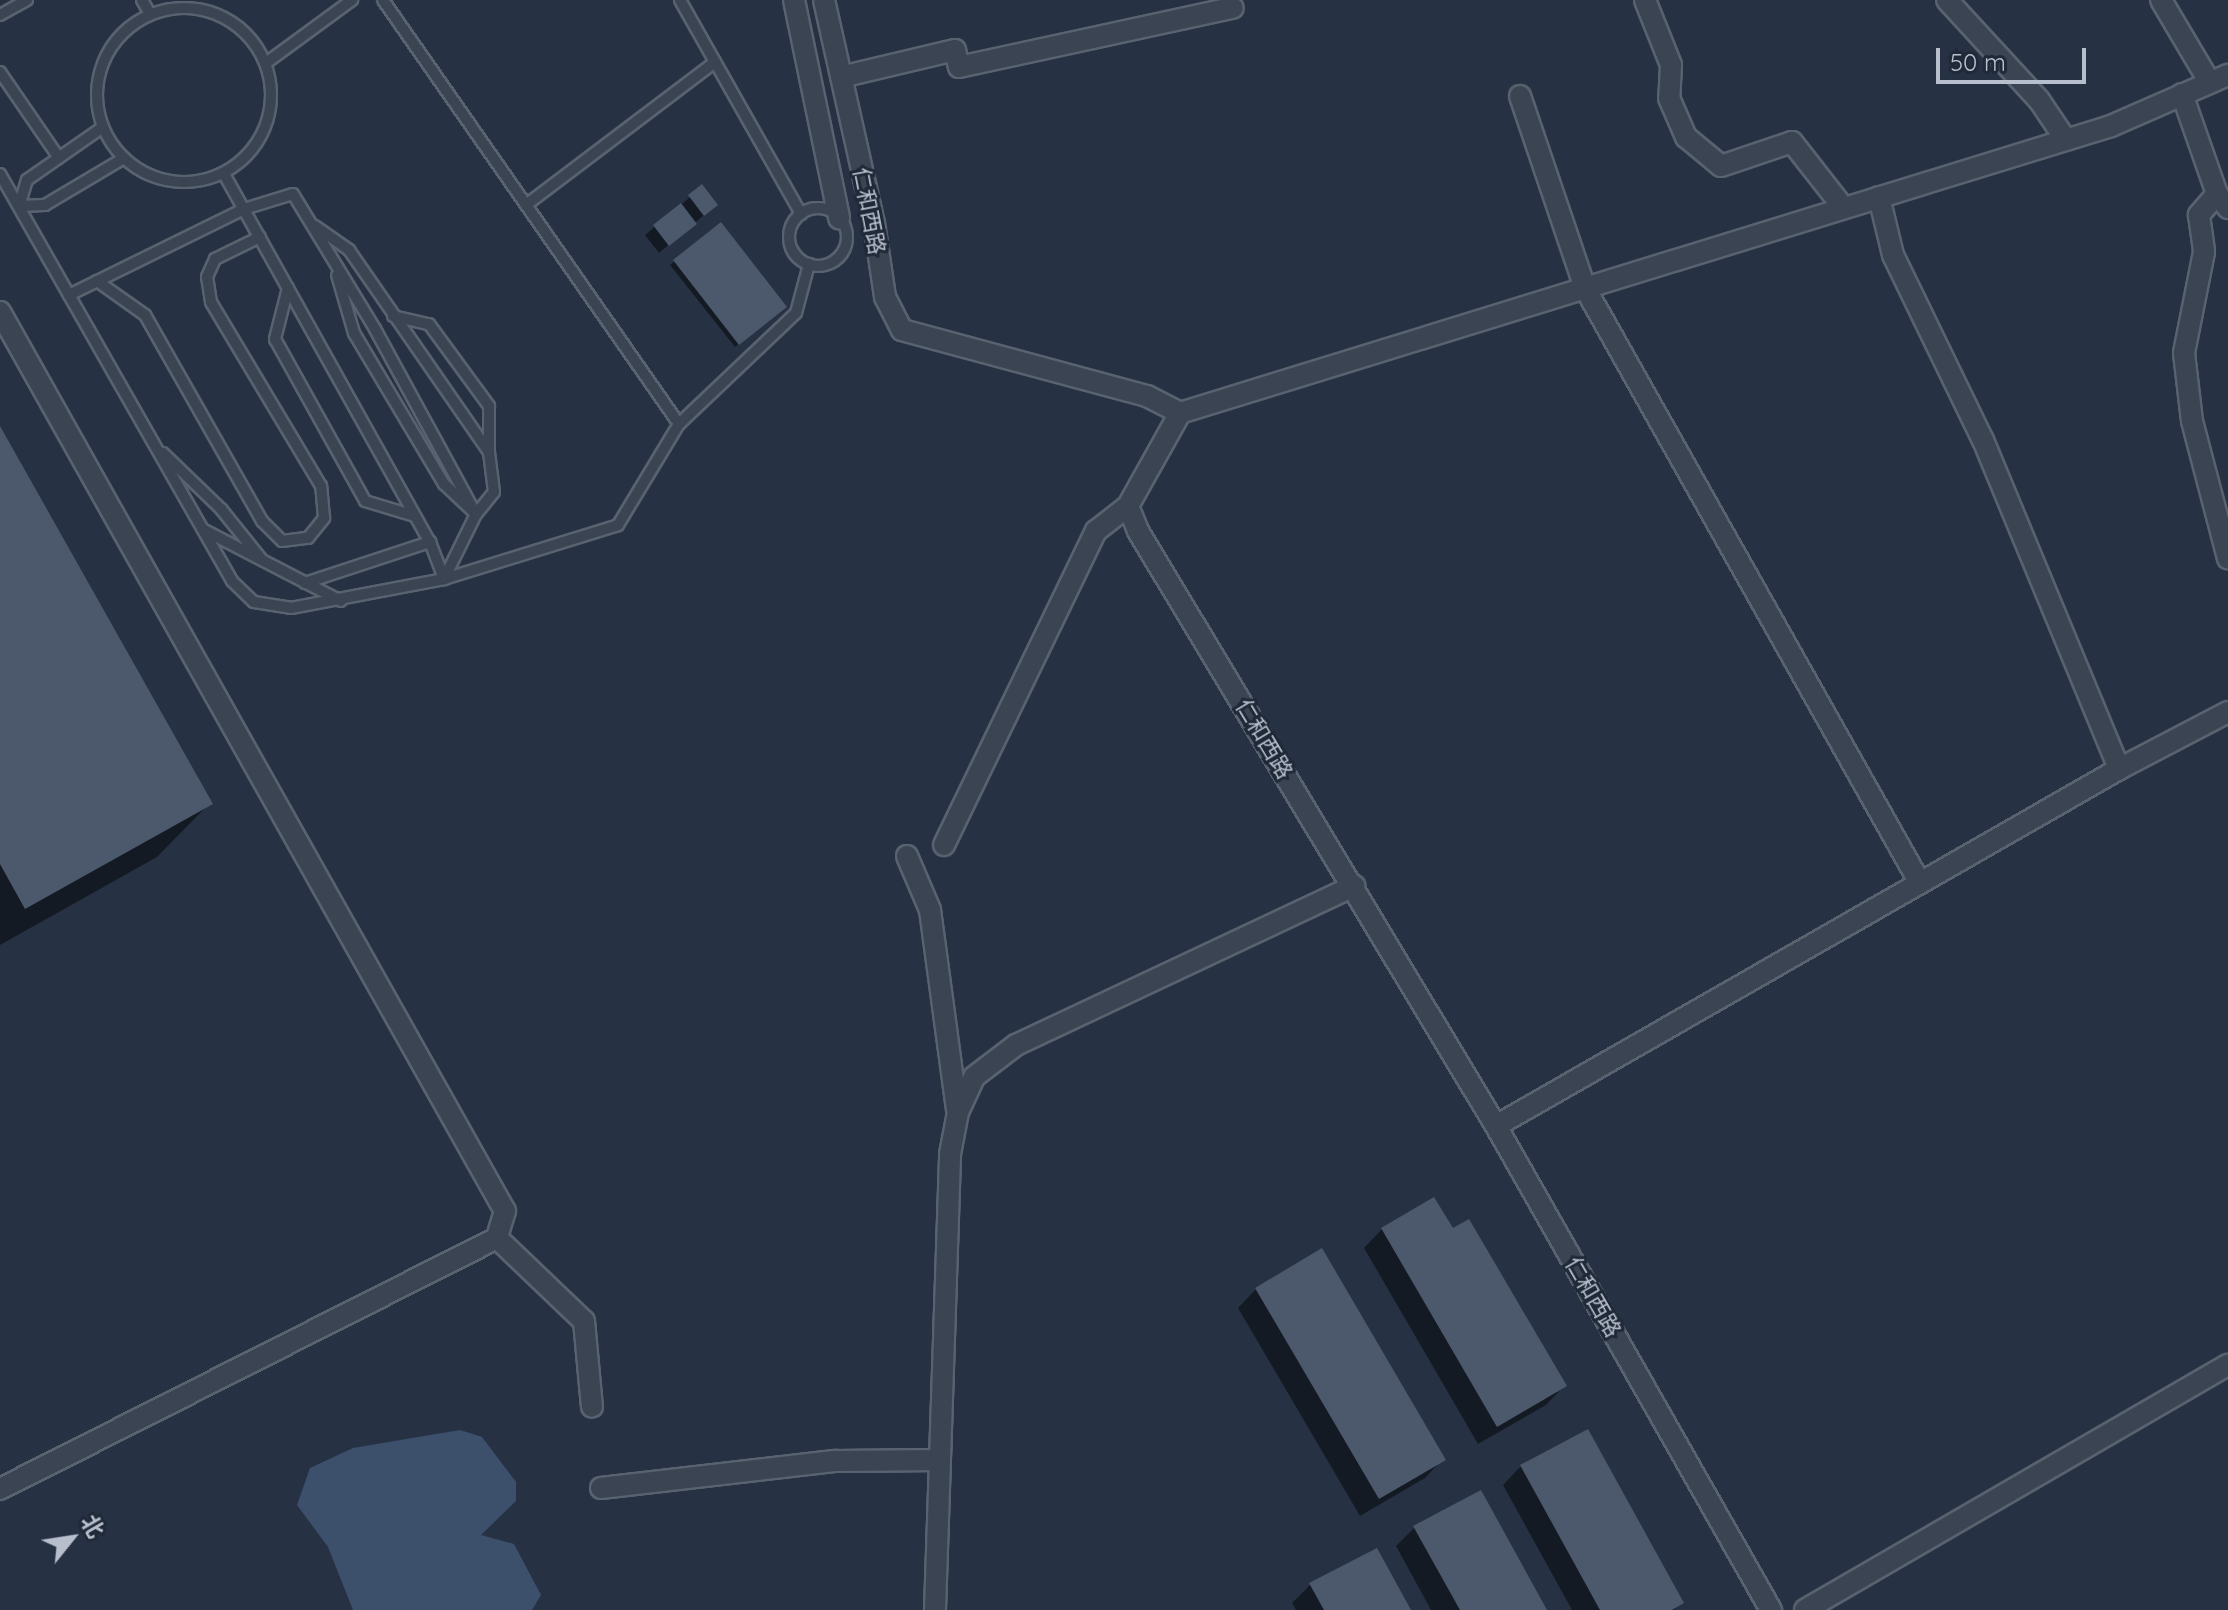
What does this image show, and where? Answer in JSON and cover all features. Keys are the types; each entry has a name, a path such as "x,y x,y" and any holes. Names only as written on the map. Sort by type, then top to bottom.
{"street":[{"path":"794,0 839,218"},
{"name":"仁和西路","path":"824,0 885,297 902,330 1147,396 1180,413"},
{"path":"1645,0 1671,65 1669,98 1686,137 1721,166 1792,142 1843,207"},
{"path":"1947,0 2039,100 2066,140"},
{"path":"944,845 1096,531 1128,506 1180,413 2066,140 2219,79 2161,0"},
{"path":"841,77 955,50 959,67 1233,8"},
{"path":"2182,94 2222,201 2199,215 2204,252 2184,353 2192,421 2228,558"},
{"path":"1520,96 1585,288 1920,883"},
{"path":"1879,197 1893,255 1983,440 2119,769"},
{"path":"0,312 505,1211 497,1238 0,1489"},
{"name":"仁和西路","path":"1128,506 1138,531 1496,1126 1771,1610"},
{"path":"1496,1126 2119,769 2228,712"},
{"path":"907,856 930,910 958,1112"},
{"path":"935,1610 950,1154 958,1112 974,1077 1016,1045 1354,886"},
{"path":"497,1238 584,1321 592,1407"},
{"path":"1805,1610 2228,1365"},
{"path":"601,1488 836,1461 940,1460"}],"lane":[{"path":"0,15 27,0"},
{"path":"142,0 150,14"},
{"path":"266,63 352,0"},
{"path":"383,0 679,424"},
{"path":"680,0 801,214"},
{"path":"177,7 205,10 230,20 251,39 266,63 270,114 245,159 224,174 199,182 171,182 146,174 124,158 103,127 97,101 99,74 109,49 127,28 150,14 177,7"},
{"path":"526,205 715,62"},
{"path":"0,72 59,158"},
{"path":"19,206 27,180 103,127"},
{"path":"19,206 45,205 124,158"},
{"path":"0,174 232,581 254,602 291,608 341,601 444,579 618,525 679,424 796,313 809,264"},
{"path":"224,174 430,542 444,579"},
{"path":"69,295 244,209 293,194 476,514"},
{"path":"817,208 839,218 847,235 842,253 828,264 809,264 795,254 789,237 801,214 817,208"},
{"path":"310,222 349,250 489,452"},
{"path":"97,281 145,315 262,521 282,541 308,538 324,518 321,486 211,302 207,277 215,259 260,237"},
{"path":"331,257 354,333 444,484 476,514"},
{"path":"288,288 275,339 365,501 415,516"},
{"path":"393,316 429,324 489,406 489,452 494,492 476,514 444,579"},
{"path":"154,445 221,509 262,560"},
{"path":"202,529 341,601"},
{"path":"305,583 430,542"}],"water":[{"path":"460,1430 482,1437 516,1482 516,1501 481,1535 514,1544 541,1595 532,1610 353,1610 328,1547 297,1505 310,1468 353,1448"}],"building":[{"path":"702,184 718,205 704,216 688,195"},
{"path":"681,203 697,224 669,246 653,225"},
{"path":"721,222 787,307 739,345 673,260"},
{"path":"0,426 213,804 25,909 0,864"},
{"path":"1434,1197 1453,1228 1469,1219 1567,1386 1497,1427 1381,1228"},
{"path":"1322,1248 1446,1460 1379,1499 1255,1288"},
{"path":"1588,1429 1684,1603 1672,1610 1600,1610 1520,1465"},
{"path":"1481,1490 1547,1610 1460,1610 1413,1526"},
{"path":"1377,1548 1411,1610 1324,1610 1309,1583"}]}
